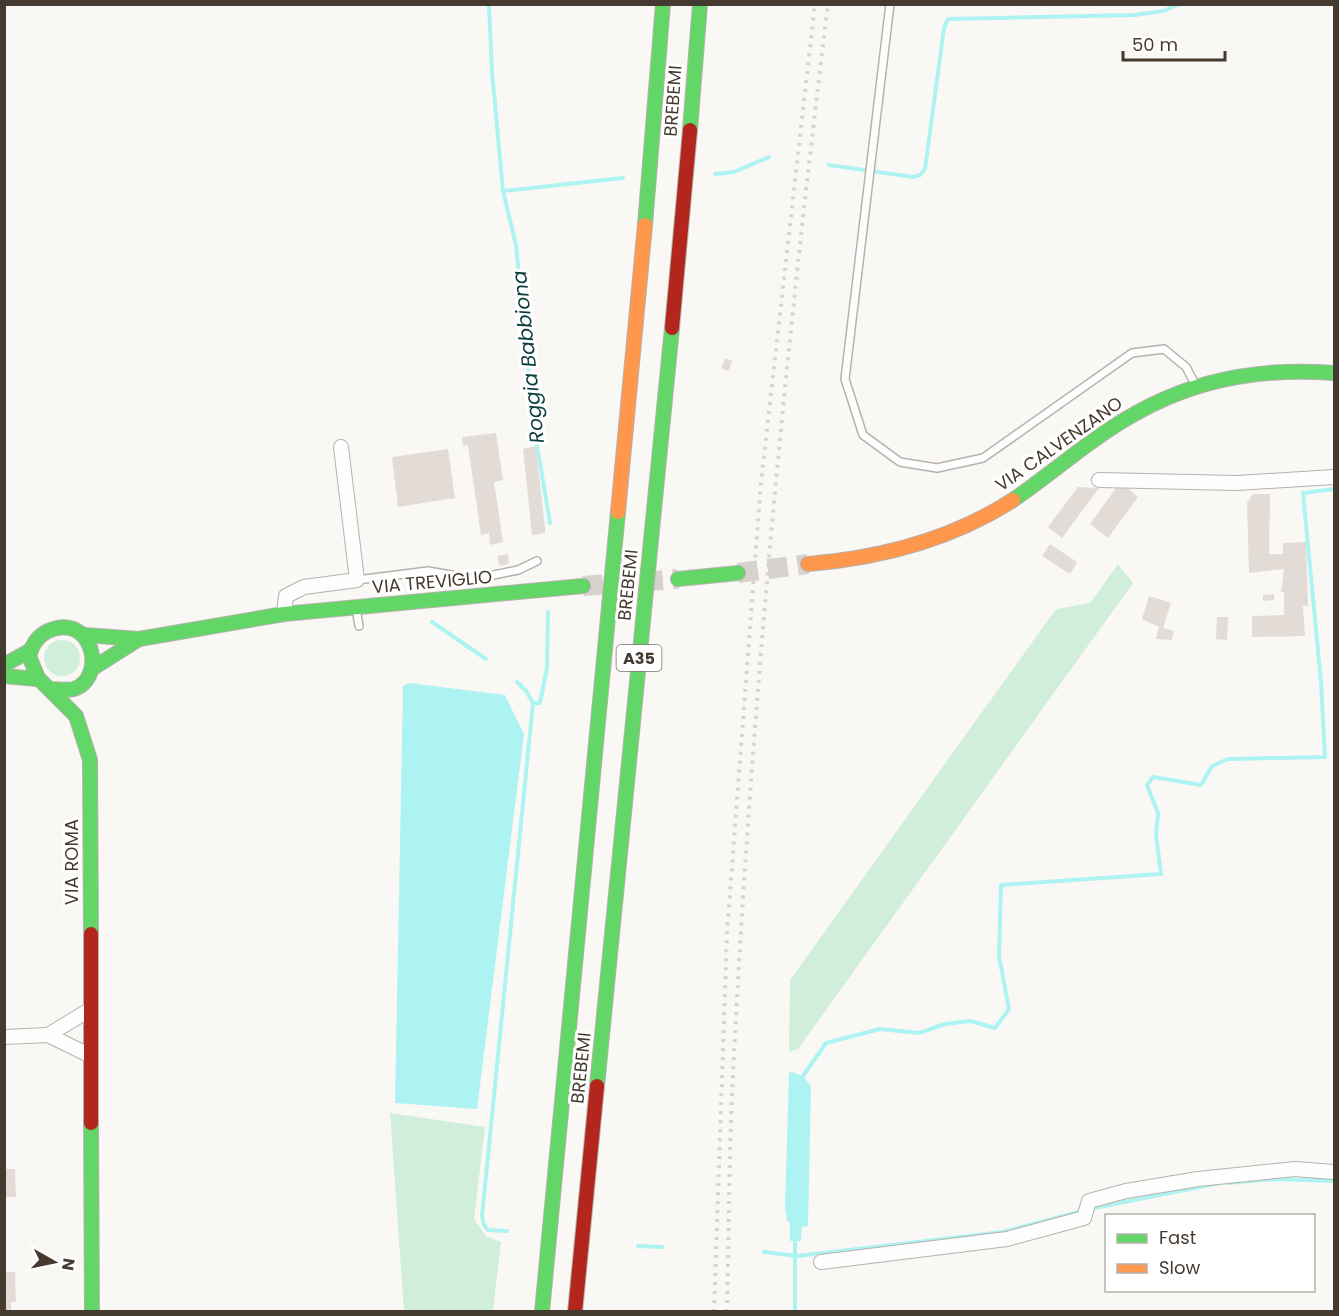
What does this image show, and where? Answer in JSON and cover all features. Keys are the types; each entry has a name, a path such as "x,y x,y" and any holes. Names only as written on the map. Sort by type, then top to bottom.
{"main road":[{"name":"BREBEMI","path":"542,1311 647,203 663,4"},
{"name":"BREBEMI","path":"575,1311 685,195 700,4"},
{"name":"VIA CALVENZANO","path":"808,564 840,562 910,547 987,515 1048,476 1095,438 1136,412 1196,386 1239,373 1268,370 1335,373"},
{"path":"678,579 738,573"},
{"name":"VIA TREVIGLIO","path":"4,666 31,650 36,640 54,627 65,626 85,635 139,639 284,614 583,586"},
{"path":"85,635 94,651 93,668"},
{"name":"VIA TREVIGLIO","path":"84,683 93,668 139,639"},
{"path":"31,650 32,670 37,679 51,689 68,691 84,683"},
{"path":"4,676 37,679"},
{"name":"VIA ROMA","path":"77,717 84,683"},
{"name":"VIA ROMA","path":"51,689 77,717 90,760 92,1311"}],"street":[{"name":"VIA TREVIGLIO","path":"284,614 286,596 304,587 357,580 341,447"},
{"path":"1099,480 1248,482 1335,477"},
{"path":"4,1037 48,1035 91,1009"},
{"path":"48,1035 91,1056"},
{"path":"821,1262 1007,1239 1084,1218 1089,1201 1114,1193 1198,1179 1294,1169 1335,1172"}],"lane":[{"path":"890,4 844,379 863,435 900,462 937,468 983,458 1132,353 1164,349 1186,367 1196,386"},
{"path":"357,580 428,572 474,579 518,570 537,561"},
{"path":"356,607 359,626"}],"green space":[{"path":"1118,564 1133,583 798,1049 789,1052 790,980 1056,609 1090,603"},
{"path":"62,640 75,645 80,658 75,671 62,676 49,671 44,658 49,645"},
{"path":"390,1113 485,1127 474,1219 486,1236 501,1242 493,1311 404,1311"}],"water":[{"path":"409,683 505,695 524,734 477,1109 395,1103 403,686"},
{"path":"789,1073 803,1076 811,1086 808,1226 802,1227 801,1241 790,1241 790,1222 787,1221 785,1208"}],"building":[{"path":"725,358 732,361 729,371 721,368"},
{"path":"496,433 503,480 494,482 503,542 490,545 489,533 481,535 468,445 463,446 462,437"},
{"path":"536,446 545,533 532,535 523,449"},
{"path":"448,449 455,498 398,507 392,457"},
{"path":"1078,487 1099,488 1062,538 1048,527"},
{"path":"1116,488 1129,489 1138,497 1108,538 1090,524"},
{"path":"1253,494 1270,494 1269,554 1283,554 1283,543 1306,542 1308,606 1303,606 1305,636 1252,637 1252,616 1284,615 1284,592 1281,592 1284,569 1249,573 1247,503"},
{"path":"1050,544 1077,562 1070,574 1042,556"},
{"path":"508,554 509,564 500,566 497,556"},
{"path":"1274,594 1274,600 1263,601 1263,595"},
{"path":"1149,596 1171,603 1163,628 1174,631 1172,640 1156,639 1159,627 1142,619"},
{"path":"1217,617 1228,617 1227,640 1216,639"},
{"path":"4,1169 15,1169 16,1197 4,1197"},
{"path":"5,1272 15,1272 16,1302 11,1302 11,1312 5,1312"}],"waterway":[{"name":"Roggia Babbiona","path":"489,4 492,72 503,191 516,245 534,427 550,523"},
{"path":"829,165 913,177 920,175 925,169 944,28 948,19 1135,15 1163,11 1180,4"},
{"path":"715,174 734,172 769,157"},
{"path":"503,191 623,178"},
{"path":"803,1076 826,1043 880,1029 919,1033 945,1024 970,1021 995,1028 1009,1009 999,956 1001,885 1161,874 1156,835 1158,813 1147,785 1153,777 1201,785 1212,766 1228,759 1325,757 1321,682 1303,493 1334,489"},
{"name":"Roggia Babbiona","path":"533,703 540,703 547,668 548,612"},
{"path":"432,622 486,659"},
{"path":"507,1231 488,1230 482,1216 533,703 517,682"},
{"path":"1227,1183 1276,1179 1334,1181"},
{"path":"1089,1209 1220,1183"},
{"path":"764,1252 797,1256 1003,1232 1082,1211"},
{"path":"795,1241 795,1312"},
{"path":"638,1246 662,1247"}],"tunnel":[{"path":"738,573 808,564"},
{"path":"583,586 678,579"}],"railway":[{"path":"714,1312 727,933 761,482 815,4"},
{"path":"727,1312 732,1087 760,660 784,398 828,4"}],"traffic: fast":[{"path":"645,225 663,4"},
{"path":"690,130 700,4"},
{"path":"597,1086 672,328"},
{"path":"1013,500 1122,421 1178,393 1238,377 1269,373 1334,373"},
{"path":"542,1312 618,512"},
{"path":"678,579 738,573"},
{"path":"85,635 139,639 284,614 583,586"},
{"path":"51,689 74,689 84,682 90,672 92,660 90,648 85,637 75,630 63,627 44,633 36,641 29,656 38,678 76,716 90,760 91,934"},
{"path":"93,668 139,639"},
{"path":"4,665 31,650"},
{"path":"4,676 37,679"},
{"path":"91,1123 92,1312"}],"traffic: slow":[{"path":"618,512 645,225"},
{"path":"808,564 862,557 915,545 965,526 1013,500"}],"traffic: jam":[{"path":"672,328 690,130"},
{"path":"91,934 91,1123"},
{"path":"575,1312 597,1086"}]}
